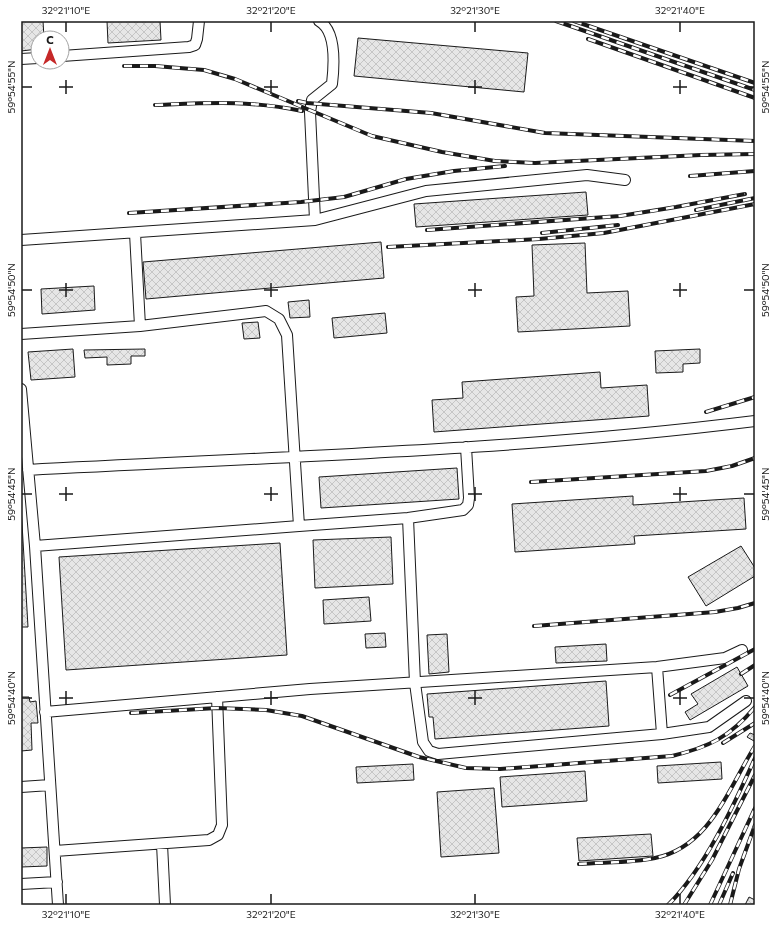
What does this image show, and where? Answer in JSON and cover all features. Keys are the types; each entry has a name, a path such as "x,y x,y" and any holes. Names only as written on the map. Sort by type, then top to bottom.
{"lane":[{"path":"70,55 189,47 195,45 199,21"},
{"path":"315,220 310,112 312,100 332,84 334,66 332,41 324,24 319,21"},
{"path":"21,240 315,220 426,191 587,175 625,180"},
{"path":"135,233 140,326"},
{"path":"21,334 140,326 266,311 279,319 287,335 299,526"},
{"path":"21,389 35,546 58,905"},
{"path":"28,470 466,447 658,433 755,420"},
{"path":"35,546 408,518 463,510 468,506 466,447"},
{"path":"408,518 415,683 423,742 429,751 438,754 662,734 709,726 746,701"},
{"path":"45,712 217,697 657,667 725,658 742,650"},
{"path":"657,667 662,734"},
{"path":"55,851 210,840 218,835 222,825 217,697"},
{"path":"21,787 50,785"},
{"path":"162,844 165,905"},
{"path":"21,884 57,882"}],"building":[{"path":"21,21 43,21 44,30 30,30 30,50 21,51"},
{"path":"107,21 160,21 161,40 108,43"},
{"path":"358,38 528,53 524,92 354,76"},
{"path":"586,192 588,215 416,227 414,204"},
{"path":"381,242 384,278 146,299 143,262"},
{"path":"585,243 587,293 628,291 630,326 518,332 516,297 534,296 532,245"},
{"path":"94,286 95,310 42,314 41,289"},
{"path":"309,300 310,317 290,318 288,302"},
{"path":"385,313 387,333 334,338 332,318"},
{"path":"258,322 260,338 244,339 242,323"},
{"path":"73,349 75,377 31,380 28,352"},
{"path":"145,349 145,356 131,356 131,364 107,365 107,357 85,358 84,350"},
{"path":"700,349 700,363 683,364 683,372 656,373 655,351"},
{"path":"600,372 601,388 647,385 649,416 434,432 432,400 463,398 462,382"},
{"path":"457,468 459,499 321,508 319,477"},
{"path":"633,496 633,505 744,498 746,529 634,536 635,544 515,552 512,504"},
{"path":"21,506 28,627 21,627"},
{"path":"391,537 393,584 315,588 313,540"},
{"path":"280,543 287,655 66,670 59,557"},
{"path":"741,546 755,568 755,576 706,606 688,577"},
{"path":"369,597 371,621 324,624 323,600"},
{"path":"385,633 386,647 366,648 365,634"},
{"path":"447,634 449,672 429,674 427,635"},
{"path":"606,644 607,661 556,663 555,647"},
{"path":"737,667 748,686 690,720 685,712 698,704 691,694"},
{"path":"606,681 609,726 435,739 433,717 429,717 427,694"},
{"path":"21,697 29,697 30,702 36,701 38,723 31,723 32,750 21,751"},
{"path":"750,733 755,735 754,741 747,737"},
{"path":"721,762 722,779 658,783 657,766"},
{"path":"413,764 414,780 357,783 356,767"},
{"path":"585,771 587,801 502,807 500,777"},
{"path":"494,788 499,853 441,857 437,792"},
{"path":"651,834 653,856 579,861 577,838"},
{"path":"47,847 47,866 21,867 21,848"},
{"path":"749,897 755,900 755,905 745,905"}],"railway":[{"path":"556,21 755,90"},
{"path":"574,21 755,83"},
{"path":"588,39 755,98"},
{"path":"124,66 155,66 204,70 235,79 372,136 442,152 495,161 535,163 701,155 755,154"},
{"path":"298,101 431,113 545,133 755,141"},
{"path":"155,105 229,103 265,105 302,111"},
{"path":"129,213 301,202 344,197 406,179 454,171 505,166"},
{"path":"690,176 755,171"},
{"path":"427,230 620,216 745,194"},
{"path":"696,210 755,198"},
{"path":"388,247 539,239 604,233 755,204"},
{"path":"542,233 618,225"},
{"path":"706,412 755,397"},
{"path":"531,482 706,471 732,466 755,458"},
{"path":"534,626 715,612 755,603"},
{"path":"670,695 755,649"},
{"path":"741,674 755,665"},
{"path":"131,713 217,708 266,710 302,716 419,757 466,768 500,769 672,756 685,753 708,744 728,733 737,726 755,707"},
{"path":"723,743 755,723"},
{"path":"579,864 646,860 674,852 690,842 704,829 716,814 755,746"},
{"path":"668,905 682,890 718,835 755,758"},
{"path":"684,905 712,860 755,775"},
{"path":"710,905 755,808"},
{"path":"730,905 739,869 755,825"},
{"path":"719,905 733,873"}]}
